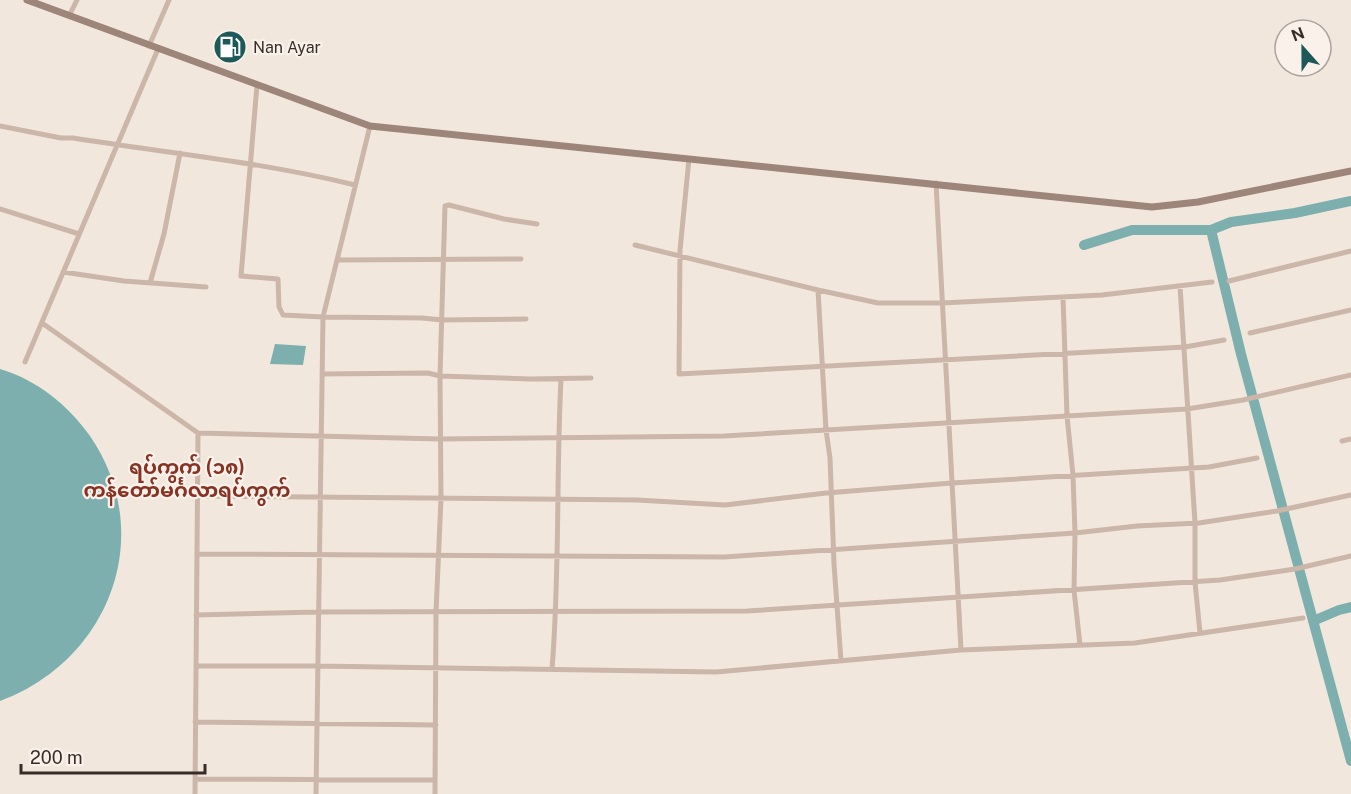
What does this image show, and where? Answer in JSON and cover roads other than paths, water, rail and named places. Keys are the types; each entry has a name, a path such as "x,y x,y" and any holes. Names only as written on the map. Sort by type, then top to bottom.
{"main road":[{"path":"27,0 370,126 1152,207 1198,202 1351,171"}],"street":[{"path":"69,16 77,0"},
{"path":"149,46 169,0"},
{"path":"25,362 158,49"},
{"path":"257,85 241,276 278,278 279,307 283,315 441,320 526,319"},
{"path":"0,126 61,138 251,164 315,175 355,185"},
{"path":"316,794 323,317 370,126"},
{"path":"150,283 164,234 180,153"},
{"path":"689,159 680,256 679,374 1185,347 1224,340"},
{"path":"936,183 961,651"},
{"path":"435,794 436,612 441,498 441,320 446,205 504,219 537,224"},
{"path":"0,209 80,234"},
{"path":"635,245 878,303 942,303 1064,297 1212,282"},
{"path":"1229,281 1351,251"},
{"path":"337,260 522,260"},
{"path":"63,272 150,283 206,287"},
{"path":"1180,286 1195,523 1195,582 1200,633"},
{"path":"818,290 841,661"},
{"path":"1064,297 1067,416 1073,476 1075,533 1074,590 1080,645"},
{"path":"1250,333 1351,310"},
{"path":"42,322 198,433 440,439 724,436 1187,409 1244,400 1351,375"},
{"path":"322,374 428,373 440,376 591,378"},
{"path":"552,669 556,611 561,379"},
{"path":"195,794 198,433"},
{"path":"1342,441 1351,439"},
{"path":"198,496 637,500 725,505 831,492 1192,468 1257,458"},
{"path":"197,554 724,557 1195,523 1277,511 1351,495"},
{"path":"196,615 318,612 747,611 1195,582 1295,569 1351,556"},
{"path":"196,666 716,672 961,651 1135,643 1303,618"},
{"path":"195,722 436,725"},
{"path":"195,778 435,780"}],"water":[{"path":"275,344 306,346 303,365 270,364"},
{"path":"0,369 27,380 51,395 72,414 90,436 110,474 120,514 120,553 111,591 94,626 70,657 38,682 0,701"}],"waterway":[{"path":"1084,245 1132,230 1211,230 1231,222 1295,213 1351,201"},
{"path":"1211,230 1241,354 1351,761"},
{"path":"1313,621 1351,607"}],"place":[{"name":"Nan Ayar","path":"230,47"}],"district":[{"name":"ရပ်ကွက် (၁၈) ကန်တော်မင်္ဂလာရပ်ကွက်","path":"187,478"}]}
